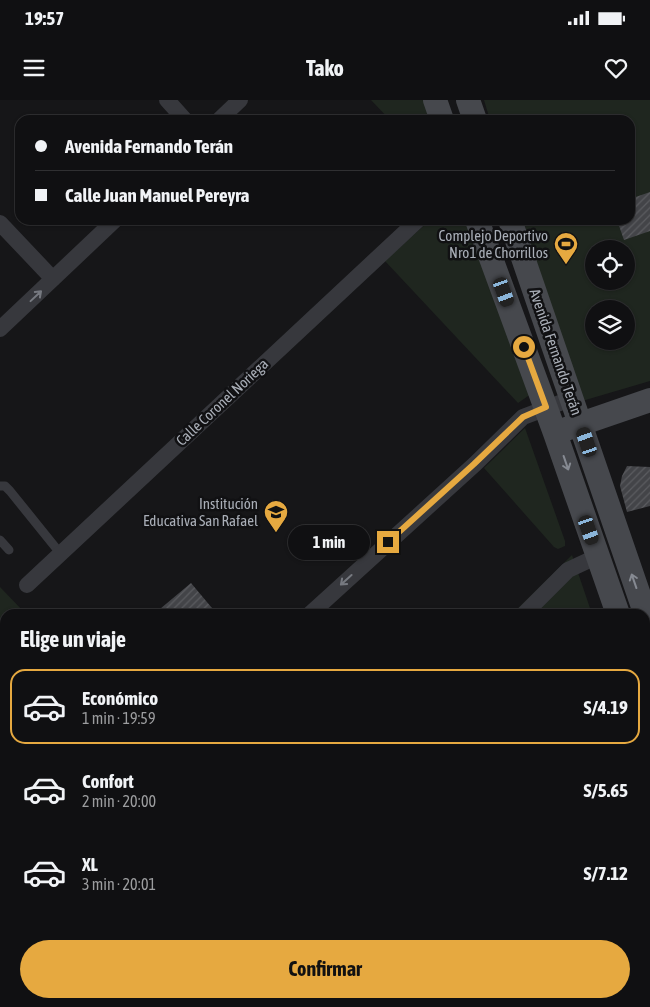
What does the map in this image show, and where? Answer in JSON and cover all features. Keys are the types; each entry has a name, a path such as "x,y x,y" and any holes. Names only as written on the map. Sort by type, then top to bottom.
{"main road":[{"path":"435,100 440,115"},
{"path":"468,100 473,115"},
{"name":"Avenida Fernando Terán","path":"479,225 546,407 616,609"},
{"name":"Avenida Fernando Terán","path":"512,225 644,609"},
{"path":"555,433 650,400"}],"street":[{"path":"167,100 181,115"},
{"path":"224,115 240,100"},
{"path":"0,223 54,279"},
{"path":"0,329 110,225"},
{"name":"Calle Coronel Noriega","path":"27,585 413,225"},
{"path":"319,609 523,417 572,398"},
{"path":"529,609 568,570 598,556"}],"lane":[{"path":"0,486 5,486 10,491 60,553"},
{"path":"0,540 9,550"}],"shaded area":[{"path":"371,100 424,100 429,115 385,115"},
{"name":"Complejo Deportivo Nro1 de Chorrillos","path":"484,100 650,100 650,381 582,401 525,225 635,225 635,115 488,115"},
{"path":"425,225 468,225 531,394 518,403 385,261"},
{"path":"525,428 565,541 565,546 558,549 554,547 484,468"},
{"path":"572,555 590,609 517,609"},
{"path":"0,587 21,609 0,609"}],"building":[{"path":"650,192 650,231 624,240 619,225 635,225 635,197"},
{"path":"627,466 650,467 650,506 627,512 620,486"},
{"path":"191,583 213,609 160,609"}],"place":[{"name":"Complejo Deportivo Nro1 de Chorrillos","path":"566,265"},
{"name":"Institución Educativa San Rafael","path":"276,533"}],"route":[{"path":"388,542 523,417 546,407 524,347"}]}
